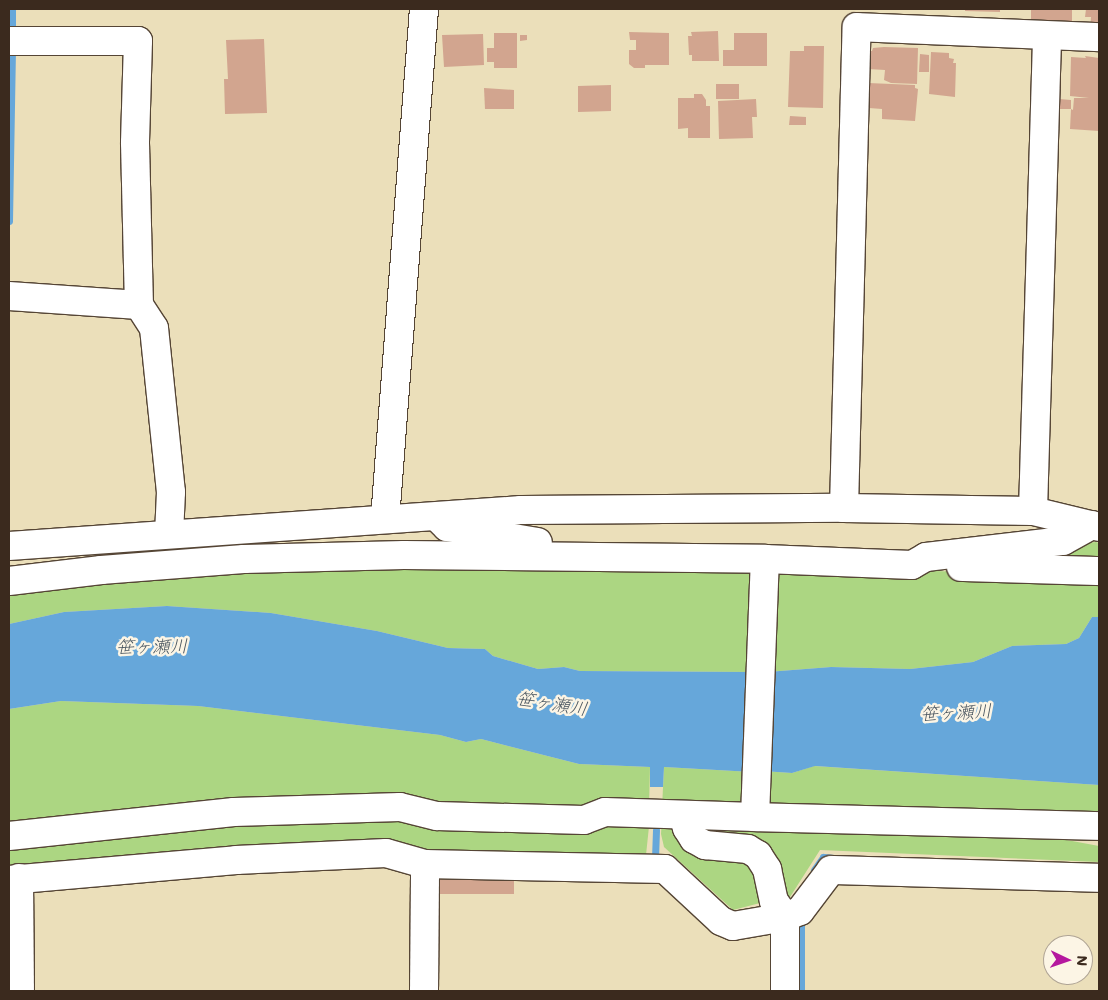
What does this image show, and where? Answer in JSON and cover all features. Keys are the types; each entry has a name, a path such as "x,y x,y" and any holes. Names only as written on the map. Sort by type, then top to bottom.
{"street":[{"path":"385,520 424,9"},
{"path":"844,508 857,26 1099,37"},
{"path":"1034,511 1047,36"},
{"path":"9,41 138,42 135,143 139,305 154,328 172,492 169,534"},
{"path":"9,296 139,305"},
{"path":"9,546 521,510 844,508 1034,511 1096,526"},
{"path":"436,515 447,527 568,547 581,556"},
{"path":"912,565 926,557 1063,540 1096,526"},
{"path":"9,581 101,570 244,559 404,555 581,556 1099,571"},
{"path":"755,814 765,562"},
{"path":"9,836 234,812 400,807 437,816 584,820 605,812 684,815 755,814 1099,826"},
{"path":"684,815 687,828 694,839 705,845 748,849 758,856 767,870 774,901 785,917 785,991"},
{"path":"1050,825 1058,835 1099,842"},
{"path":"20,991 14,879 236,860 386,853 425,864 665,869 722,921 733,926 785,917 800,911 831,870 1099,878"},
{"path":"424,991 425,864"}],"green space":[{"path":"1099,543 1099,567 959,558"},
{"path":"759,564 755,672 580,671 564,667 538,669 493,656 485,649 448,648 377,631 271,613 167,606 64,612 9,624 9,588 245,565"},
{"path":"771,565 1099,577 1099,617 1092,617 1079,638 1066,644 1012,646 973,662 910,669 831,667 767,672"},
{"path":"61,701 198,706 440,735 466,742 481,739 579,764 650,767 649,807 9,831 9,709"},
{"path":"814,766 1099,785 1099,822 760,811 761,771 792,773"},
{"path":"664,767 752,772 750,812 662,808"},
{"path":"235,817 650,817 646,855 427,850 387,839 236,847 9,868 9,841"},
{"path":"662,817 746,855 768,901 733,910 664,847 661,834"},
{"path":"693,821 1056,838 1099,846 1099,862 820,850 790,897 780,899 771,867 710,839"}],"water":[{"name":"笹ヶ瀬川","path":"167,606 271,613 377,631 448,648 485,649 493,656 538,669 564,667 580,671 755,672 752,772 664,767 663,787 650,787 650,767 579,764 481,739 466,742 440,735 198,706 61,701 9,709 9,624 64,612"},
{"name":"笹ヶ瀬川","path":"1092,617 1099,617 1099,785 815,766 792,773 761,771 767,672 831,667 910,669 973,662 1012,646 1066,644 1079,638"}],"building":[{"path":"965,9 1000,9 1000,12 965,11"},
{"path":"1031,9 1072,9 1072,29 1057,29 1057,21 1031,21"},
{"path":"1086,9 1099,9 1099,30 1090,30 1091,17 1085,17"},
{"path":"718,31 719,61 692,61 692,55 689,55 688,36 692,36 691,32"},
{"path":"629,32 669,33 669,65 645,65 645,68 634,68 629,64 629,50 636,50 636,40 630,40"},
{"path":"494,33 517,33 517,68 494,68 494,62 487,62 487,48 494,48"},
{"path":"734,33 767,33 767,66 723,66 723,50 734,50"},
{"path":"483,34 484,65 444,67 442,35"},
{"path":"520,35 527,35 527,40 520,41"},
{"path":"264,39 267,113 225,114 224,79 228,79 226,40"},
{"path":"804,46 824,46 823,108 788,107 790,51 804,51"},
{"path":"873,48 918,48 917,84 891,83 884,80 885,70 868,69 869,51 872,51"},
{"path":"931,52 949,53 949,58 954,59 953,63 956,63 955,97 929,94"},
{"path":"920,54 929,55 929,72 919,72"},
{"path":"1085,56 1099,58 1099,131 1070,129 1071,109 1073,110 1074,98 1089,98 1070,96 1071,57 1086,58"},
{"path":"868,83 915,85 915,88 918,89 915,121 882,119 882,109 869,108 867,105"},
{"path":"716,84 739,84 739,99 716,99"},
{"path":"611,85 611,111 578,112 578,86"},
{"path":"484,88 514,90 514,109 485,109"},
{"path":"694,94 702,94 706,100 706,106 710,106 710,138 688,138 688,128 678,129 678,98 694,98"},
{"path":"756,99 757,117 752,117 753,138 719,139 718,101"},
{"path":"1059,99 1071,100 1071,109 1059,109"},
{"path":"790,116 806,117 806,125 789,125"},
{"path":"433,874 514,874 514,894 433,894"}],"waterway":[{"path":"12,9 12,36"},
{"path":"9,221 12,47"},
{"path":"656,830 655,858 661,859"},
{"path":"814,870 823,857 834,858"},
{"path":"801,919 801,991"}]}
